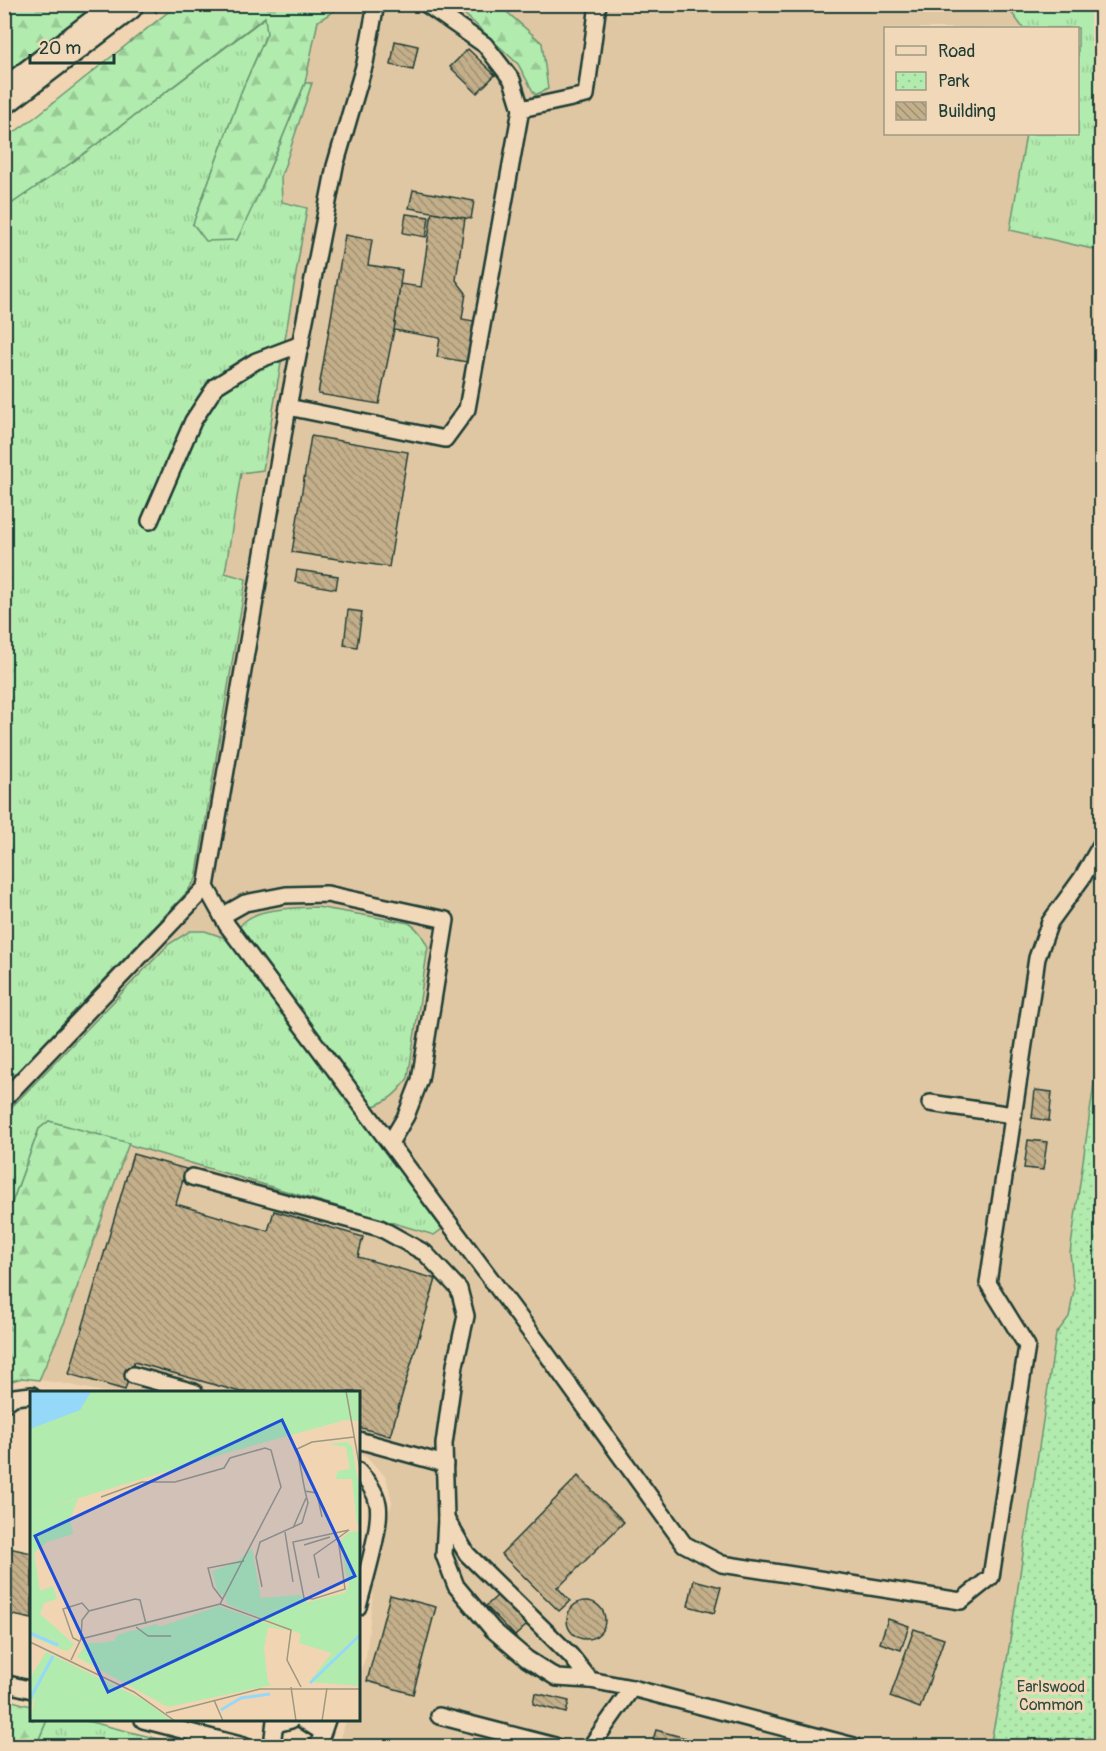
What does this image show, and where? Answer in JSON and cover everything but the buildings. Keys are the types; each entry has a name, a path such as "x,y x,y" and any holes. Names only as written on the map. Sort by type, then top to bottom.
{"main road":[{"path":"4,98 126,4"}],"lane":[{"path":"4,1099 206,887 288,407 335,166 365,63 376,4"},
{"path":"288,407 445,439 467,409 521,109 512,80 485,45 426,4"},
{"path":"521,109 586,95 598,4"},
{"path":"150,521 192,421 216,386 256,361 301,344"},
{"path":"206,887 227,925 684,1544 722,1564 961,1601 991,1577 1027,1346 988,1283 1037,958 1050,922 1082,878 1101,843"},
{"path":"222,916 245,903 286,895 327,894 446,920 420,1080 406,1116 390,1143"},
{"path":"930,1103 1013,1115"},
{"path":"192,1177 380,1228 425,1254 459,1289 466,1316 444,1444 446,1519 444,1556 456,1586 493,1630 527,1659 557,1678 590,1680 632,1688 854,1746"},
{"path":"133,1375 190,1391"},
{"path":"4,1404 14,1397 30,1395"},
{"path":"360,1441 445,1464"},
{"path":"360,1473 370,1484 378,1504 376,1530 360,1598"},
{"path":"446,1519 467,1554 571,1656 590,1680"},
{"path":"4,1683 30,1690"},
{"path":"591,1746 632,1688"},
{"path":"439,1716 555,1746"},
{"path":"150,1721 244,1746"},
{"path":"272,1746 281,1721"},
{"path":"306,1721 322,1732"}],"shaded area":[{"path":"282,5 1101,5 1102,1034 1070,1253 1074,1290 1069,1318 1056,1334 1007,1660 990,1746 339,1746 346,1721 360,1721 360,1671 366,1657 376,1562 392,1502 386,1477 366,1457 360,1454 360,1391 99,1391 39,1380 65,1321 128,1143 39,1129 5,1222 5,208"}],"green space":[{"path":"5,5 104,5 5,79"},
{"path":"177,5 344,5 318,21 305,83 237,240 206,241 193,224 242,90 267,34 265,17 74,161 5,208 5,139"},
{"path":"455,5 499,5 542,43 548,89 535,95 518,64"},
{"path":"1006,5 1101,5 1101,251 1010,230 1026,135 1079,135 1079,27 1022,27"},
{"path":"266,17 267,33 242,90 193,224 261,189 305,83 312,83 281,177 282,202 307,208 263,470 241,473 225,573 246,579 196,879 187,892 5,1085 5,208 74,161"},
{"path":"317,907 409,923 418,931 428,947 408,1078 388,1099 361,1110 238,931 250,917 261,913 272,910"},
{"path":"190,931 205,931 228,939 442,1229 434,1235 49,1121 39,1129 5,1222 5,1114 169,944"},
{"name":"Earlswood Common","path":"1101,1034 1101,1746 990,1746 1007,1660 1056,1334 1069,1317 1074,1290 1070,1253"},
{"path":"49,1121 129,1143 65,1321 39,1380 22,1378 5,1383 5,1222 39,1129"},
{"path":"5,1699 30,1706 30,1721 47,1721 36,1746 5,1746"},
{"path":"47,1721 87,1721 186,1746 36,1746"}]}
